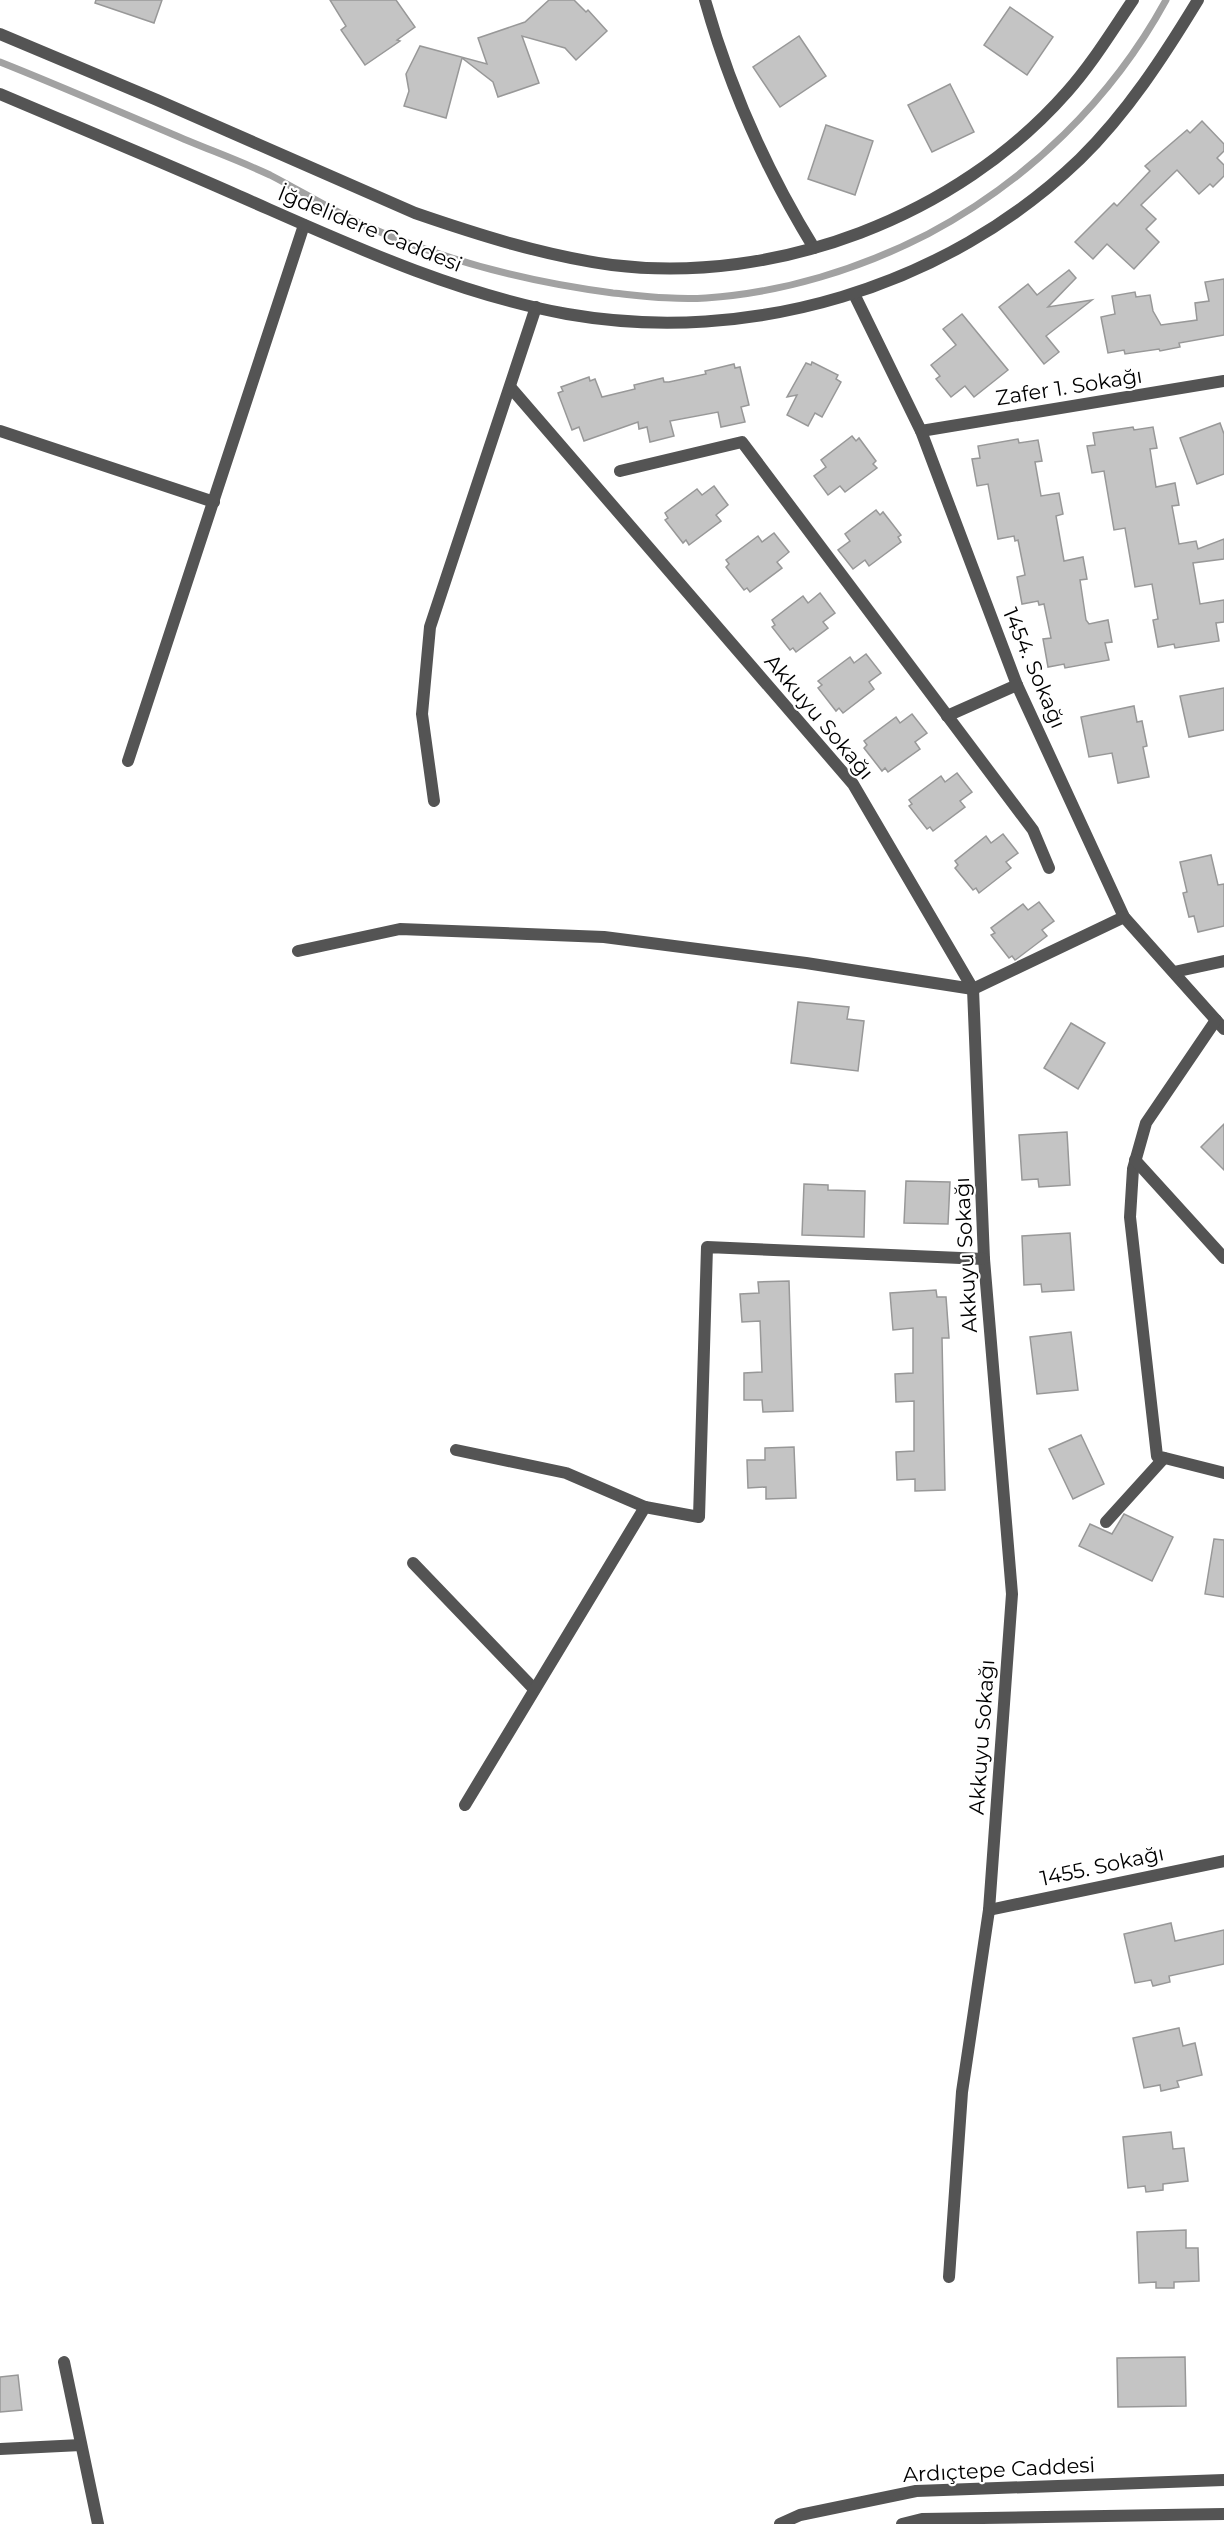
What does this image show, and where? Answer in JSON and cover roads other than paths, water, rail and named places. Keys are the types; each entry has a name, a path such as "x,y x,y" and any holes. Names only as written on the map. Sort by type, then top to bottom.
{"street":[{"path":"705,0 722,56 748,125 767,167 814,248"},
{"name":"İğdelidere Caddesi","path":"0,34 415,213 509,243 577,260 651,268 720,266 755,262 814,248 876,226 914,209 950,188 1014,144 1067,92 1133,0"},
{"name":"İğdelidere Caddesi","path":"0,94 394,264 483,293 536,307 608,320 687,323 764,316 854,294 939,258 988,229 1050,186 1109,128 1147,77 1198,0"},
{"path":"128,761 304,225"},
{"name":"1454. Sokağı","path":"854,294 921,431 1017,685 1124,916 1220,1025"},
{"path":"434,801 422,714 430,627 536,307"},
{"name":"Zafer 1. Sokağı","path":"921,431 1224,381"},
{"name":"Akkuyu Sokağı","path":"511,388 853,784 973,989 984,1259 1012,1594 989,1910 962,2092 949,2277"},
{"path":"0,431 214,502"},
{"path":"620,471 741,442 1033,830 1049,868"},
{"path":"947,716 1017,685"},
{"path":"298,951 400,929 604,937 806,963 973,989 1124,916"},
{"path":"1174,972 1224,961"},
{"path":"1220,1025 1146,1123 1135,1160 1130,1217 1157,1456 1224,1473"},
{"path":"1135,1160 1224,1258"},
{"path":"456,1450 566,1473 645,1507 699,1517 707,1247 984,1259"},
{"path":"1106,1522 1164,1458"},
{"path":"465,1804 645,1507"},
{"path":"413,1563 534,1689"},
{"name":"1455. Sokağı","path":"989,1910 1224,1861"},
{"path":"64,2362 98,2524"},
{"path":"0,2449 81,2445"},
{"name":"Ardıçtepe Caddesi","path":"780,2524 800,2515 916,2491 1224,2480"},
{"path":"902,2524 922,2519 1224,2514"}],"waterway":[{"path":"0,62 258,170 352,219 424,249 486,268 549,283 613,293 706,298 792,285 848,268 902,247 965,213 1033,163 1093,104 1120,71 1166,0"}]}
